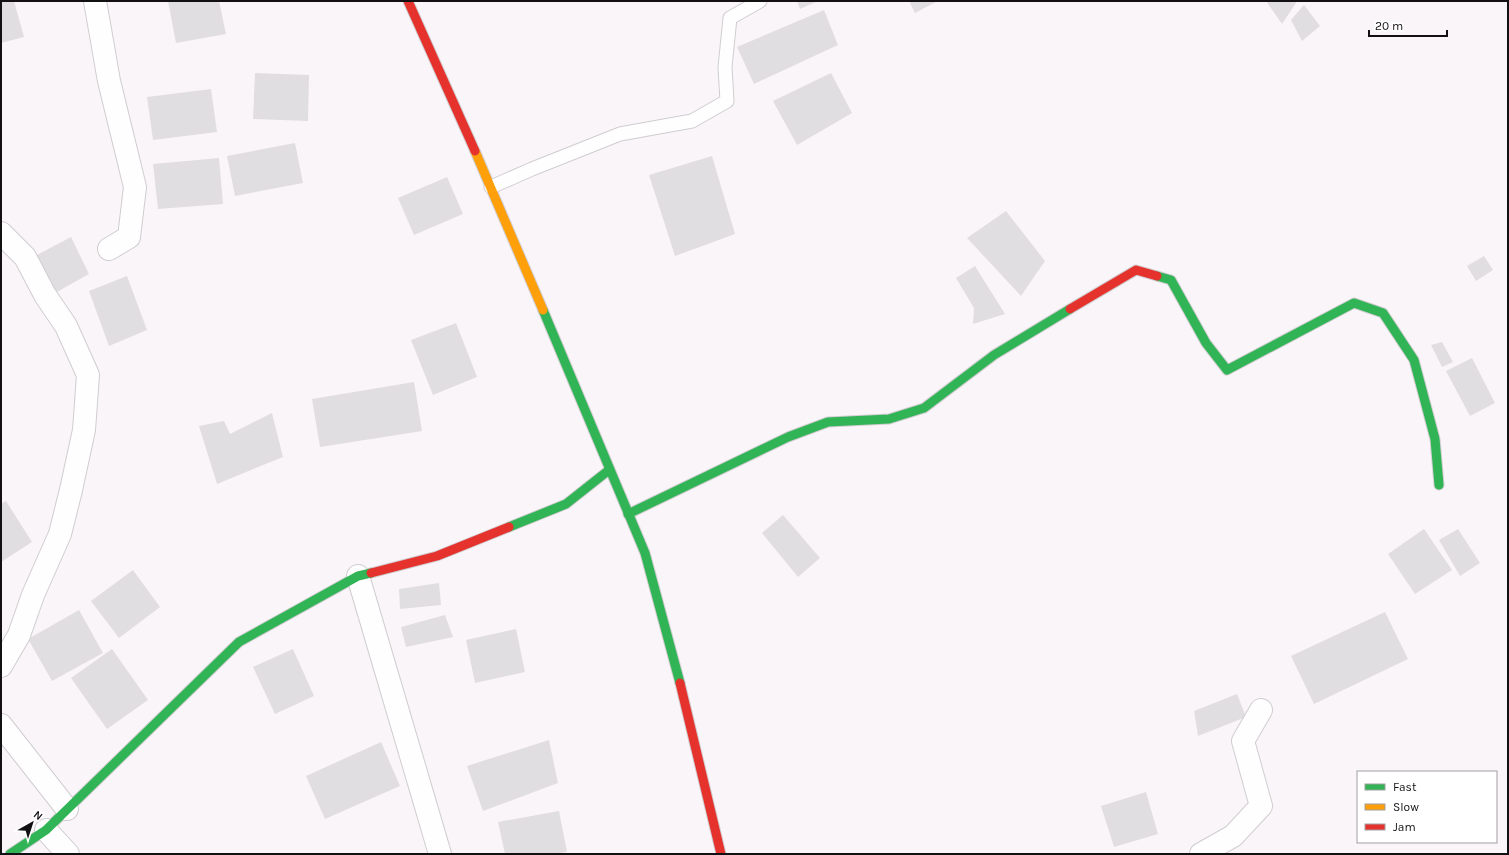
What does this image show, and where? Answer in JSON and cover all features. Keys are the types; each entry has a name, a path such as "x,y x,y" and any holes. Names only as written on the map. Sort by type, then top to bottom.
{"street":[{"path":"95,1 109,81 135,187 129,237 109,249"},
{"path":"408,1 491,187 645,553 689,718 721,854"},
{"path":"1,233 25,257 45,295 66,326 88,375 84,430 72,490 60,534 33,595 19,635 1,666"},
{"path":"628,514 788,437 828,422 889,419 924,408 994,355 1136,270 1171,280 1206,343 1227,370 1354,303 1383,313 1414,360 1435,439 1439,485"},
{"path":"10,854 46,830 239,642 358,576 437,556 566,504 609,470"},
{"path":"358,576 440,854"},
{"path":"1201,854 1233,836 1260,806 1243,741 1261,710"},
{"path":"1,725 67,809"},
{"path":"46,830 68,854"}],"lane":[{"path":"491,187 620,134 692,121 727,101 725,67 730,18 760,1"}],"building":[{"path":"1,1 14,1 24,37 1,43"},
{"path":"168,1 219,1 226,34 176,43"},
{"path":"797,1 818,1 800,9"},
{"path":"909,1 938,1 915,13"},
{"path":"1266,1 1295,1 1296,3 1282,24"},
{"path":"1304,5 1320,26 1302,41 1291,20"},
{"path":"824,10 838,45 754,84 737,47"},
{"path":"255,73 309,75 308,121 253,119"},
{"path":"831,73 852,113 797,145 773,101"},
{"path":"211,89 217,132 153,140 147,97"},
{"path":"295,143 303,183 235,196 227,156"},
{"path":"712,156 735,234 675,256 649,175"},
{"path":"219,158 223,204 158,209 153,164"},
{"path":"447,177 463,214 414,235 398,198"},
{"path":"1006,211 1045,261 1021,296 967,238"},
{"path":"71,237 89,274 55,293 35,256"},
{"path":"1484,256 1493,270 1476,281 1467,266"},
{"path":"975,266 1005,314 973,324 974,308 956,278"},
{"path":"127,276 147,330 109,346 89,291"},
{"path":"456,323 477,377 433,395 411,340"},
{"path":"1442,342 1453,362 1442,367 1431,345"},
{"path":"1472,358 1495,403 1470,416 1446,371"},
{"path":"414,382 422,431 320,447 312,399"},
{"path":"272,413 283,457 217,484 199,426 224,421 230,434"},
{"path":"6,501 32,542 1,562 1,504"},
{"path":"783,515 820,558 798,577 762,533"},
{"path":"1424,529 1452,570 1415,594 1388,554"},
{"path":"1458,529 1480,563 1460,576 1439,540"},
{"path":"133,570 160,607 119,638 91,601"},
{"path":"439,583 441,605 400,609 399,589"},
{"path":"79,610 103,653 52,681 28,639"},
{"path":"1385,612 1408,659 1314,704 1291,656"},
{"path":"445,615 453,637 406,647 401,627"},
{"path":"516,629 525,672 475,683 466,640"},
{"path":"112,649 148,700 107,729 71,678"},
{"path":"293,649 314,696 275,714 253,667"},
{"path":"1237,694 1246,717 1198,736 1194,711"},
{"path":"549,740 558,783 483,811 467,766"},
{"path":"381,742 400,786 325,819 306,776"},
{"path":"1146,792 1158,834 1114,847 1101,806"},
{"path":"559,811 567,852 554,854 505,854 498,822"}],"traffic: fast":[{"path":"1157,276 1171,280 1206,343 1227,370 1354,303 1383,313 1414,360 1435,439 1439,485"},
{"path":"628,514 788,437 828,422 889,419 924,408 994,355 1070,309"},
{"path":"543,310 645,553 680,683"},
{"path":"509,527 566,504 609,470"},
{"path":"10,854 46,830 239,642 358,576 371,573"}],"traffic: slow":[{"path":"475,151 543,310"}],"traffic: jam":[{"path":"408,1 475,151"},
{"path":"1070,309 1136,270 1157,276"},
{"path":"371,573 437,556 509,527"},
{"path":"680,683 721,854"}]}
